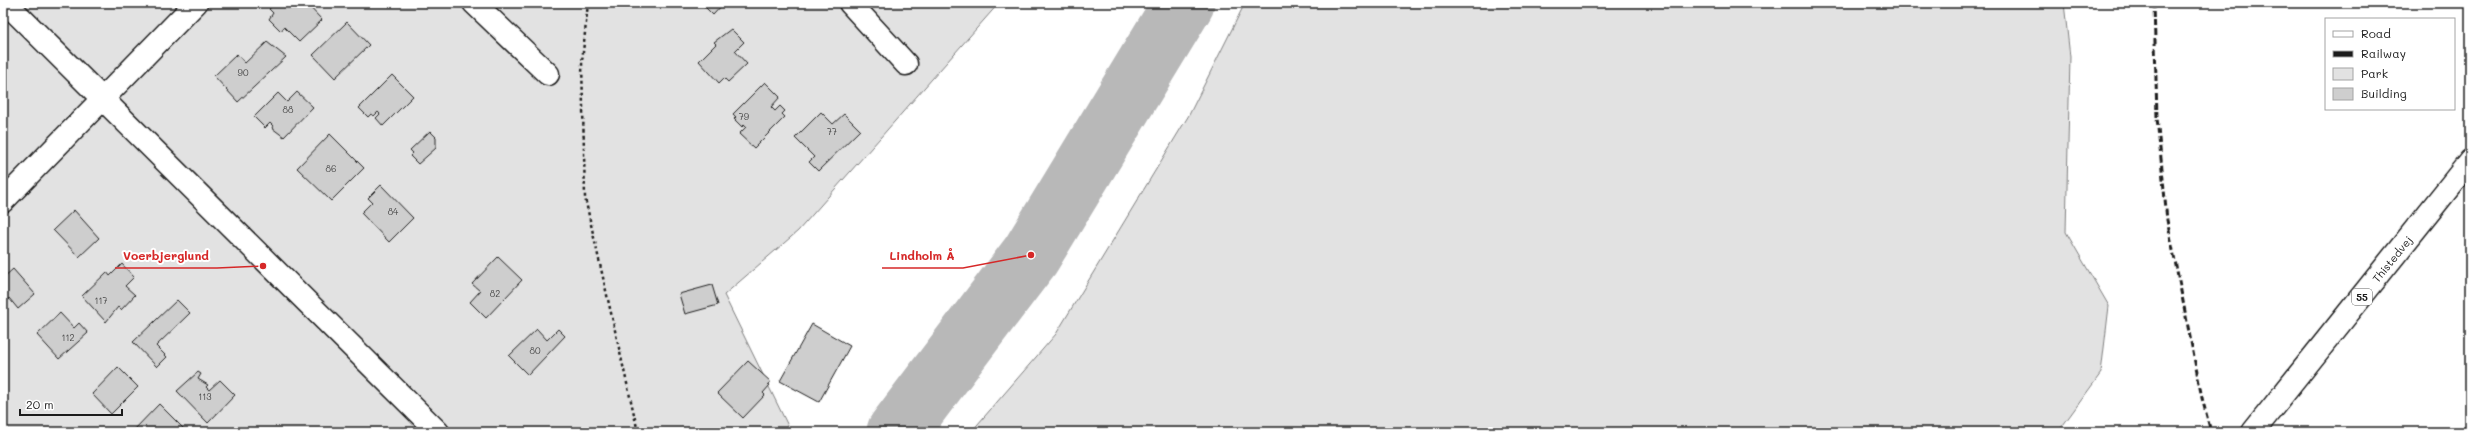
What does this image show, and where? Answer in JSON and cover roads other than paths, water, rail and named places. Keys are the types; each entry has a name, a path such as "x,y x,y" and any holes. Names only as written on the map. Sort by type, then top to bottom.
{"street":[{"path":"6,3 438,432"},
{"path":"3,201 196,3"},
{"path":"474,3 548,74"},
{"path":"850,3 906,64"},
{"name":"Thistedvej","path":"2253,432 2470,161"}],"waterway":[{"path":"897,432 1031,255 1184,3"}],"railway":[{"path":"2154,3 2157,118 2167,220 2202,398 2211,432"}],"place":[{"name":"Lindholm Å","path":"1031,255"},
{"name":"Voerbjerglund","path":"263,266"}]}
